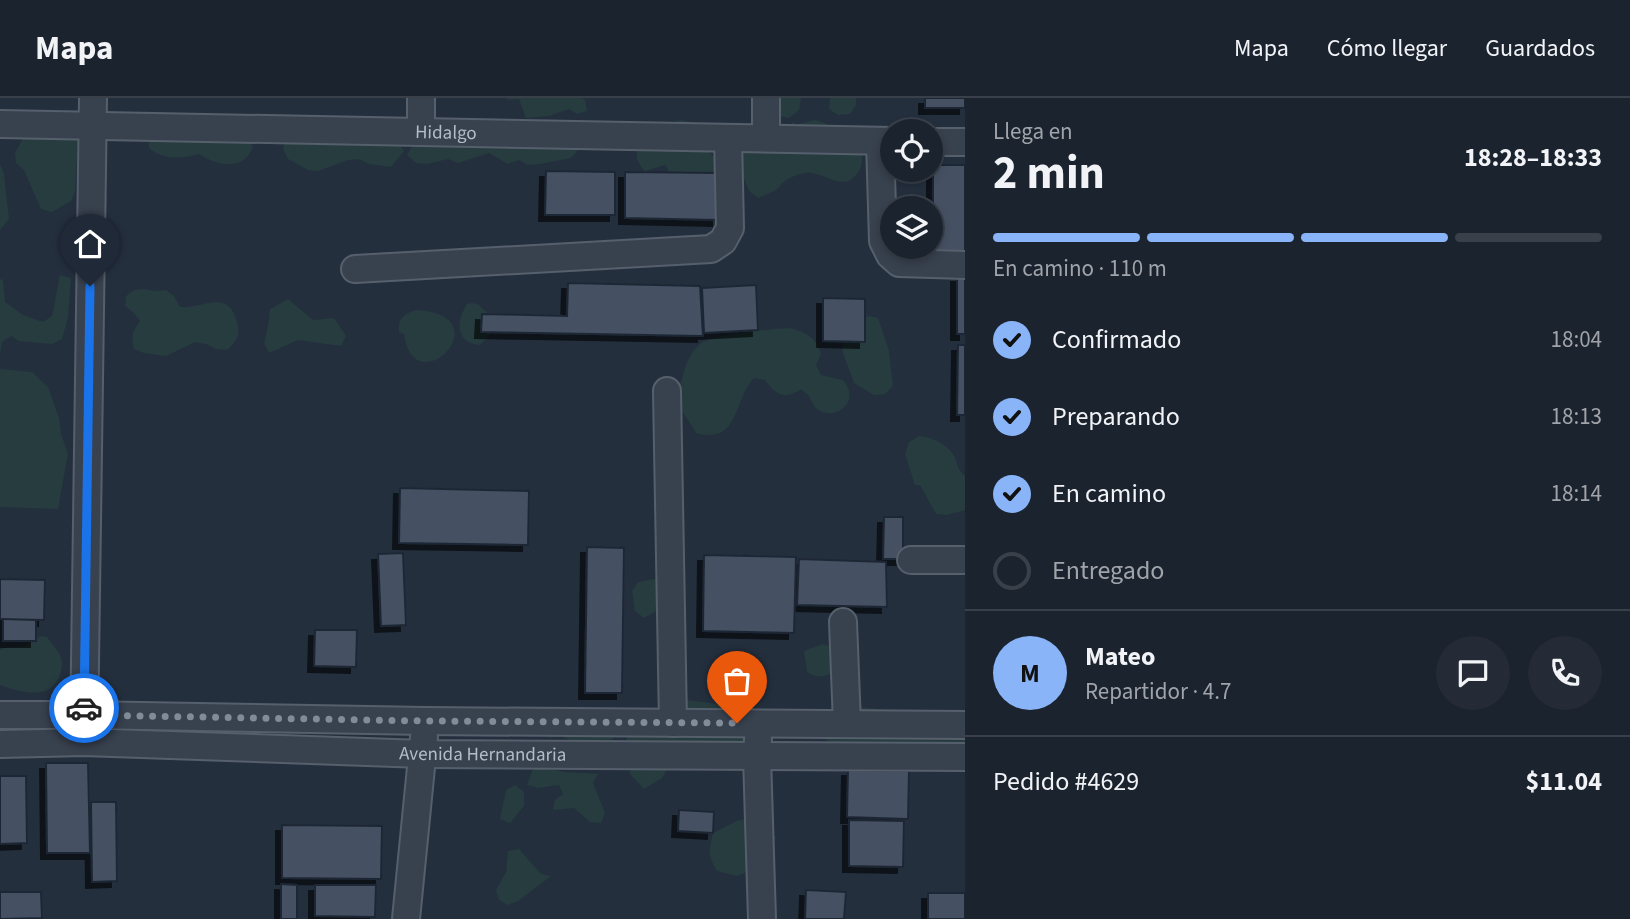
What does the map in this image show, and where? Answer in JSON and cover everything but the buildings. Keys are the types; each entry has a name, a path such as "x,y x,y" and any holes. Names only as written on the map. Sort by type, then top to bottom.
{"street":[{"path":"83,742 93,98"},
{"path":"421,98 421,132"},
{"path":"766,98 766,138"},
{"name":"Hidalgo","path":"0,124 880,141"},
{"path":"355,269 711,249 723,241 730,228 728,138"},
{"path":"943,142 965,142"},
{"path":"885,182 883,241 890,255 899,263 965,265"},
{"path":"667,391 673,723"},
{"path":"911,560 965,560"},
{"path":"843,622 847,724"},
{"name":"Avenida Hernandaria","path":"0,715 965,725"},
{"path":"406,919 425,721"},
{"path":"758,723 762,919"},
{"name":"Avenida Hernandaria","path":"0,744 83,742 423,754 965,757"}],"green space":[{"path":"506,98 582,98 587,111 577,114 569,109 549,116 526,118 519,99"},
{"path":"774,98 801,98 799,110 789,118 778,116"},
{"path":"830,98 856,98 856,105 850,114 838,115 829,109"},
{"path":"680,120 698,126 708,150 719,162 719,174 671,174 665,165 645,171 640,165 638,147"},
{"path":"815,120 832,127 859,145 862,165 853,178 840,182 805,173 789,178 775,190 758,198 749,191 739,160 744,138 787,130 794,121 795,125"},
{"path":"73,132 78,142 75,191 71,201 52,212 41,209 24,170 16,163 15,153 25,134"},
{"path":"148,137 244,138 253,146 244,160 222,164 199,154 186,157 160,155 149,148"},
{"path":"420,137 571,142 578,150 571,158 540,164 528,165 519,160 508,164 489,153 458,163 448,159 427,164 416,163 407,155"},
{"path":"285,139 398,142 404,151 391,167 369,164 359,159 348,160 318,171 308,170 288,159 283,149"},
{"path":"0,164 4,174 9,219 0,230"},
{"path":"60,275 71,278 68,317 62,339 52,344 19,341 11,336 2,342 0,353 0,279 3,280 5,302 23,315 43,322 52,316"},
{"path":"134,290 166,290 174,296 180,307 215,302 229,306 238,326 236,340 227,350 195,342 166,356 134,349 133,334 140,321 125,306 126,296"},
{"path":"288,299 313,320 334,318 346,336 341,346 298,340 269,353 264,343 270,309"},
{"path":"473,303 487,313 490,331 480,345 466,340 460,330 463,311 467,304"},
{"path":"416,310 441,315 453,326 454,339 447,351 436,360 423,362 411,354 404,334 399,332 403,317"},
{"path":"868,316 878,318 889,351 893,386 885,394 874,395 854,383 842,350 849,329"},
{"path":"789,328 805,334 816,343 821,354 816,365 821,375 844,381 849,389 845,407 835,412 824,412 815,407 801,389 786,395 781,394 765,380 754,378 728,427 721,433 696,433 677,400 687,363 695,349 703,342 721,337"},
{"path":"0,369 32,372 48,387 68,454 58,509 0,507"},
{"path":"919,436 939,442 954,456 965,476 965,510 947,515 936,514 920,485 915,485 905,454 909,442"},
{"path":"659,578 662,608 644,618 635,611 632,591 638,582"},
{"path":"41,636 47,637 62,661 61,671 52,687 36,693 0,685 0,650 23,647"},
{"path":"823,644 833,648 836,669 826,676 815,676 807,672 804,651"},
{"path":"679,699 764,710 748,744 727,747 691,771 673,759 662,778 644,789 630,774 624,712 667,722"},
{"path":"847,706 911,712 965,710 965,742 834,743 814,735 815,714"},
{"path":"619,730 609,744 589,748 560,736 550,738 540,733"},
{"path":"534,766 565,772 598,774 593,783 605,813 601,823 590,822 574,808 553,810 555,800 563,794 559,785 538,788 527,785"},
{"path":"515,785 524,792 524,806 510,823 500,819 506,790"},
{"path":"748,818 758,822 776,837 767,860 759,867 737,876 717,871 710,852 713,833"},
{"path":"519,849 541,874 551,876 518,901 508,905 499,900 496,890 506,872 508,851"}],"way so far":[{"path":"84,708 84,715 737,723"}],"route":[{"path":"84,708 90,286"}]}
